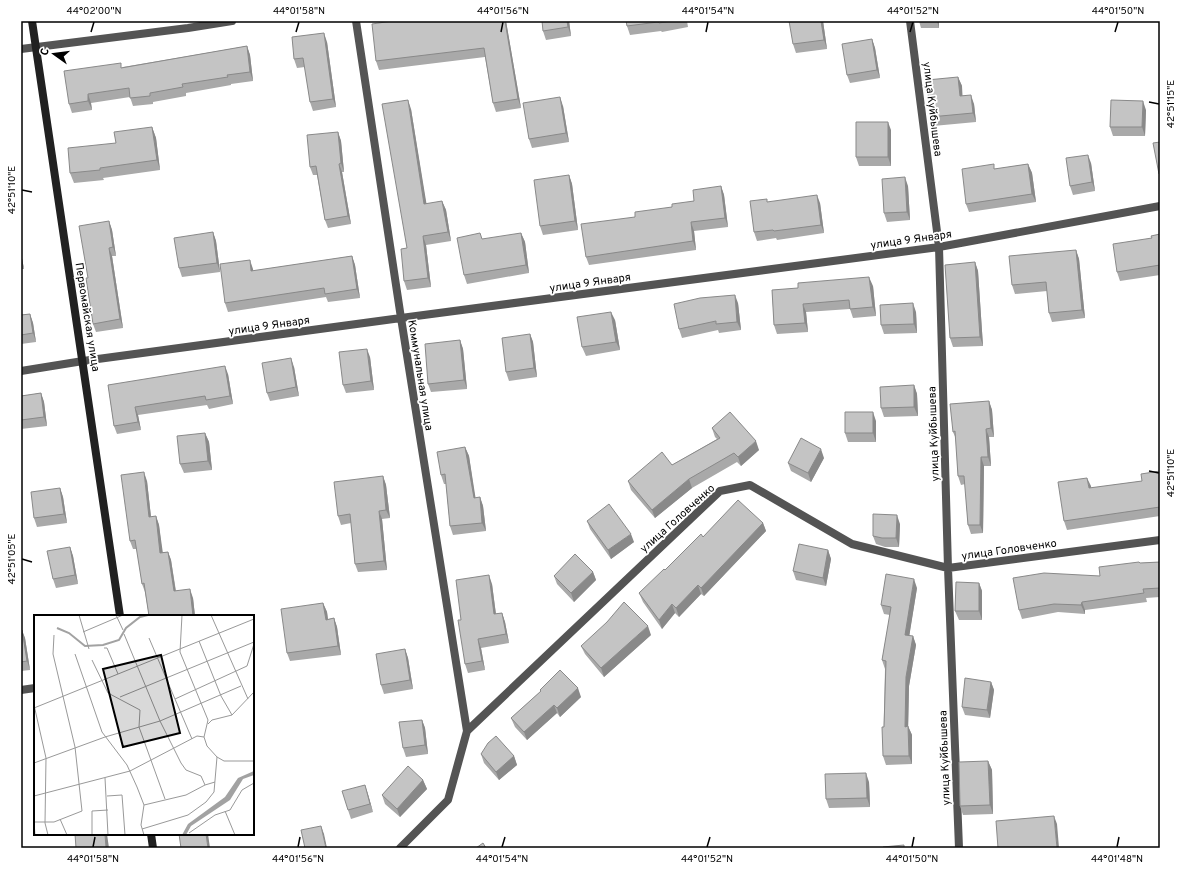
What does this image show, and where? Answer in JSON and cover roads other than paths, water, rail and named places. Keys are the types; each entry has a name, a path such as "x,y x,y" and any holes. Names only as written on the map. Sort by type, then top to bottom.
{"main road":[{"name":"Первомайская улица","path":"32,21 120,615"},
{"path":"151,835 153,848"}],"street":[{"path":"21,49 232,21"},
{"name":"Коммунальная улица","path":"356,21 401,318 467,731"},
{"name":"улица Куйбышева","path":"910,21 939,247 958,848"},
{"name":"улица 9 Января","path":"21,371 83,361 401,318 939,247 1160,206"},
{"name":"улица Головченко","path":"467,731 720,491 750,485 852,544 948,568 1160,540"},
{"path":"21,690 34,688"},
{"path":"400,848 448,800 467,731"}]}
